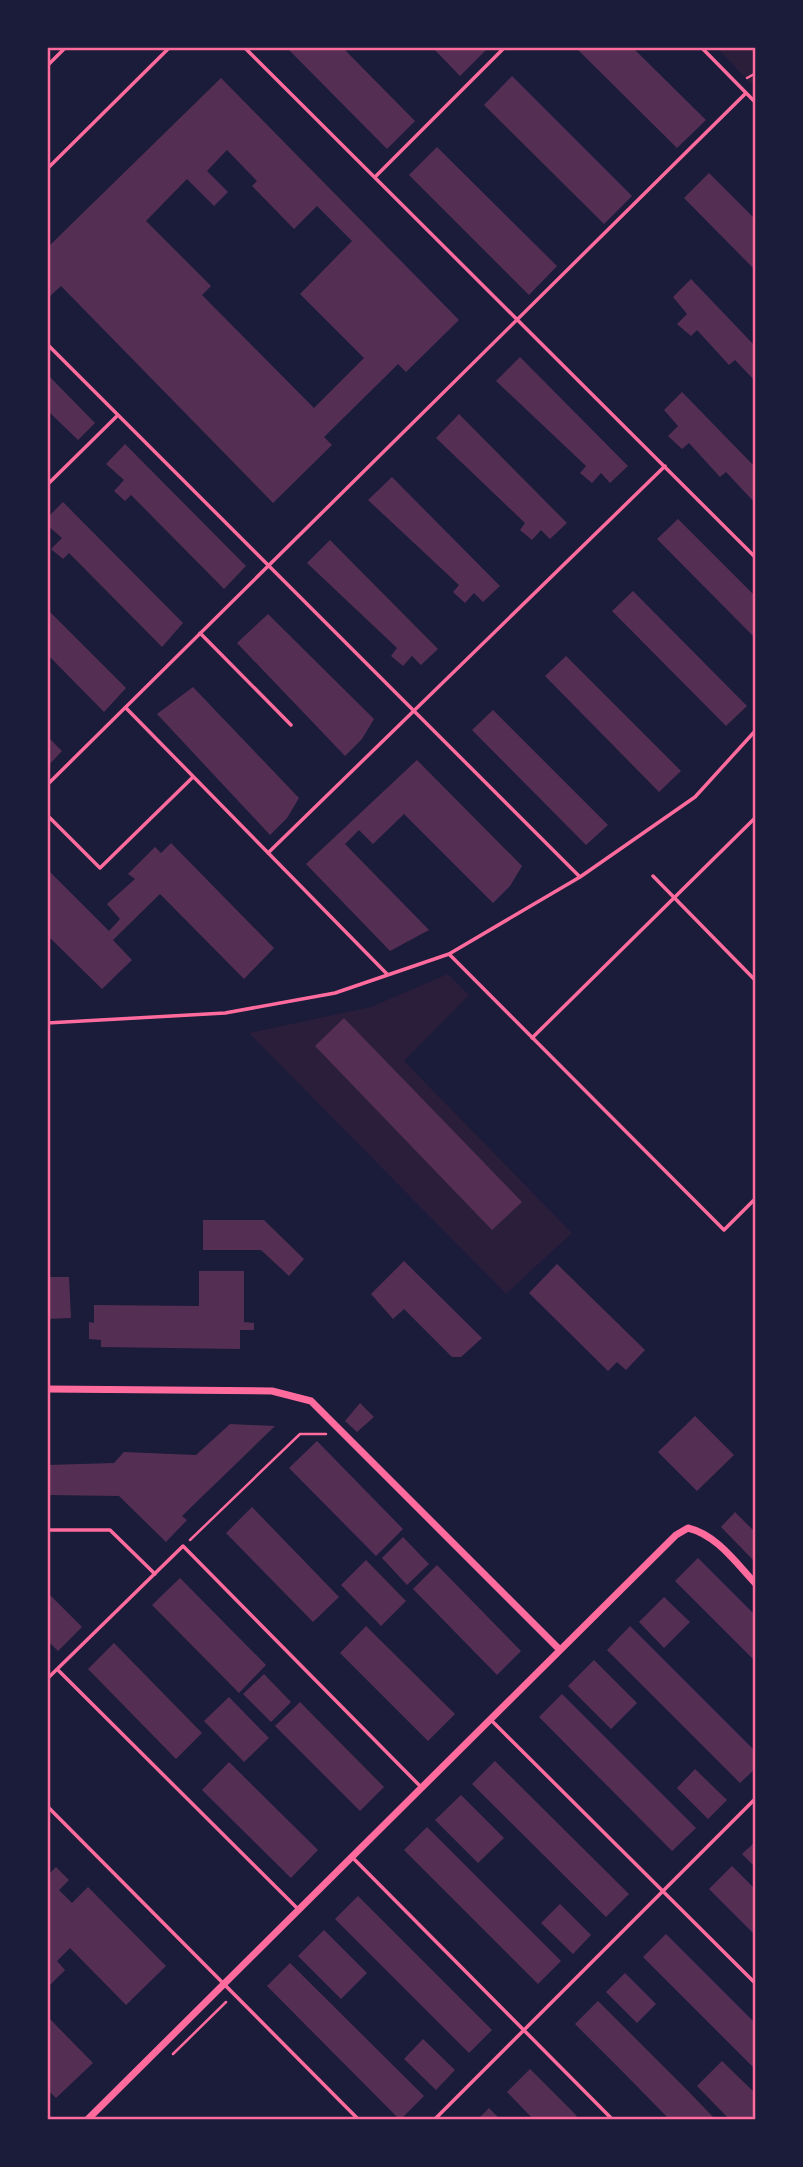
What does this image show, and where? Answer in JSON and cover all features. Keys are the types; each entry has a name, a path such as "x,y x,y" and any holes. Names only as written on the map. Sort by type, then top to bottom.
{"street":[{"path":"47,1389 272,1391 311,1401 560,1650"},
{"path":"87,2120 225,1986 676,1535 688,1528 712,1538 756,1584"}],"lane":[{"path":"47,66 66,47"},
{"path":"47,169 170,47"},
{"path":"244,47 756,558"},
{"path":"375,177 505,47"},
{"path":"701,47 756,103"},
{"path":"47,785 746,93"},
{"path":"47,344 415,709 580,877"},
{"path":"47,485 118,415"},
{"path":"268,853 665,466"},
{"path":"200,633 291,725"},
{"path":"126,708 387,974"},
{"path":"47,1023 225,1013 335,993 449,954 580,877 695,797 756,730"},
{"path":"47,815 100,868 193,777"},
{"path":"532,1038 756,817"},
{"path":"653,876 756,981"},
{"path":"449,954 724,1230 756,1198"},
{"path":"47,1530 110,1530 155,1574"},
{"path":"47,1679 183,1546 423,1788"},
{"path":"57,1670 300,1910"},
{"path":"491,1720 756,1984"},
{"path":"434,2120 756,1798"},
{"path":"47,1806 359,2120"},
{"path":"353,1858 613,2120"}],"path":[{"path":"183,1546 300,1434 330,1434"}],"shaded area":[{"path":"716,47 756,47 756,89"},
{"path":"448,974 469,995 404,1061 572,1233 506,1294 249,1033 371,1007"}],"building":[{"path":"286,47 342,47 415,121 387,149"},
{"path":"432,47 489,47 460,76"},
{"path":"575,47 632,47 706,120 677,148"},
{"path":"512,76 632,196 604,224 484,105"},
{"path":"221,78 459,320 406,372 398,364 324,437 332,445 273,503 61,286 47,299 47,248","holes":["227,150 257,181 252,186 294,229 317,206 352,241 300,294 364,358 314,408 202,295 211,286 146,221 187,179 214,206 228,192 207,171"]},
{"path":"437,147 557,266 529,295 409,175"},
{"path":"709,173 756,220 756,271 684,198"},
{"path":"691,279 756,347 756,382 735,360 729,365 697,330 691,336 677,324 687,314 673,297"},
{"path":"520,357 628,466 610,483 601,473 592,483 580,473 586,466 496,381"},
{"path":"47,374 95,423 78,440 47,410"},
{"path":"682,392 756,468 756,504 726,472 720,477 689,443 682,449 668,436 678,426 664,410"},
{"path":"459,414 567,523 550,539 541,530 532,540 520,530 525,523 436,438"},
{"path":"125,444 246,566 224,589 131,495 125,501 114,491 124,480 106,464"},
{"path":"392,477 500,586 483,602 474,593 465,603 453,592 459,585 368,500"},
{"path":"63,502 183,623 162,647 69,553 63,559 51,549 62,538 47,525 47,518"},
{"path":"678,519 756,597 756,639 657,539"},
{"path":"330,540 438,649 421,665 412,656 403,666 391,656 397,648 307,563"},
{"path":"633,591 747,706 726,726 612,611"},
{"path":"47,609 126,688 104,712 47,654"},
{"path":"268,614 374,719 362,739 345,756 237,643"},
{"path":"566,656 681,771 659,792 545,676"},
{"path":"193,687 299,798 287,818 270,835 157,714"},
{"path":"493,710 608,825 586,845 472,730"},
{"path":"47,736 62,751 47,767"},
{"path":"417,760 522,866 510,886 493,903 404,814 373,844 359,830 345,844 429,930 390,951 306,864"},
{"path":"171,843 274,948 244,979 160,894 113,940 132,960 102,989 47,935 47,869 109,931 120,919 107,904 135,879 128,874 155,847 161,853"},
{"path":"344,1018 522,1202 492,1230 315,1046"},
{"path":"203,1220 264,1220 304,1259 289,1276 261,1250 203,1250"},
{"path":"404,1261 482,1338 461,1357 452,1357 404,1309 393,1319 371,1294"},
{"path":"557,1264 645,1350 626,1370 617,1362 608,1371 529,1293"},
{"path":"199,1271 244,1271 244,1322 254,1323 254,1330 240,1330 240,1349 101,1347 101,1340 89,1339 89,1322 94,1323 94,1305 199,1306"},
{"path":"47,1277 69,1277 71,1318 47,1319"},
{"path":"360,1403 374,1417 357,1432 345,1421"},
{"path":"695,1416 734,1455 697,1491 658,1452"},
{"path":"230,1424 275,1426 182,1516 187,1520 166,1542 119,1496 47,1495 47,1465 114,1463 124,1452 196,1455"},
{"path":"317,1441 403,1529 376,1556 289,1468"},
{"path":"252,1507 339,1597 313,1622 226,1533"},
{"path":"735,1512 756,1533 756,1563 721,1527"},
{"path":"403,1537 429,1564 407,1585 382,1558"},
{"path":"698,1558 756,1616 756,1662 675,1581"},
{"path":"366,1560 406,1601 381,1626 341,1585"},
{"path":"437,1565 521,1651 497,1675 413,1589"},
{"path":"180,1578 266,1665 239,1693 152,1605"},
{"path":"47,1592 82,1627 58,1651 47,1640"},
{"path":"664,1597 690,1622 664,1648 639,1622"},
{"path":"366,1626 455,1714 428,1741 340,1653"},
{"path":"630,1626 756,1752 756,1768 740,1783 607,1650"},
{"path":"114,1643 202,1733 176,1759 88,1669"},
{"path":"594,1660 637,1703 611,1729 568,1686"},
{"path":"264,1674 291,1702 271,1722 243,1694"},
{"path":"562,1694 696,1828 672,1851 539,1717"},
{"path":"229,1697 269,1738 244,1762 204,1721"},
{"path":"300,1702 384,1787 360,1811 275,1726"},
{"path":"495,1761 629,1894 606,1917 472,1784"},
{"path":"229,1762 318,1850 291,1878 202,1790"},
{"path":"695,1769 727,1800 708,1819 677,1788"},
{"path":"461,1795 504,1838 478,1863 435,1820"},
{"path":"427,1827 561,1961 538,1984 404,1850"},
{"path":"756,1841 756,1868 742,1854"},
{"path":"732,1866 756,1890 756,1936 709,1889"},
{"path":"56,1867 69,1880 59,1890 72,1903 88,1887 166,1966 126,2005 70,1948 57,1961 65,1970 47,1988 47,1876"},
{"path":"358,1896 492,2030 469,2053 335,1919"},
{"path":"560,1904 591,1935 573,1954 541,1923"},
{"path":"324,1930 367,1973 341,1999 298,1956"},
{"path":"666,1934 756,2024 756,2070 643,1957"},
{"path":"290,1963 424,2096 400,2120 267,1986"},
{"path":"625,1973 656,2004 637,2023 606,1992"},
{"path":"598,2001 716,2120 670,2120 575,2024"},
{"path":"47,2016 93,2063 56,2098 47,2089"},
{"path":"423,2039 455,2070 436,2090 404,2059"},
{"path":"722,2061 756,2094 756,2113 749,2120 730,2120 697,2086"},
{"path":"530,2069 580,2120 534,2120 507,2092"},
{"path":"489,2108 501,2120 477,2120"}]}
